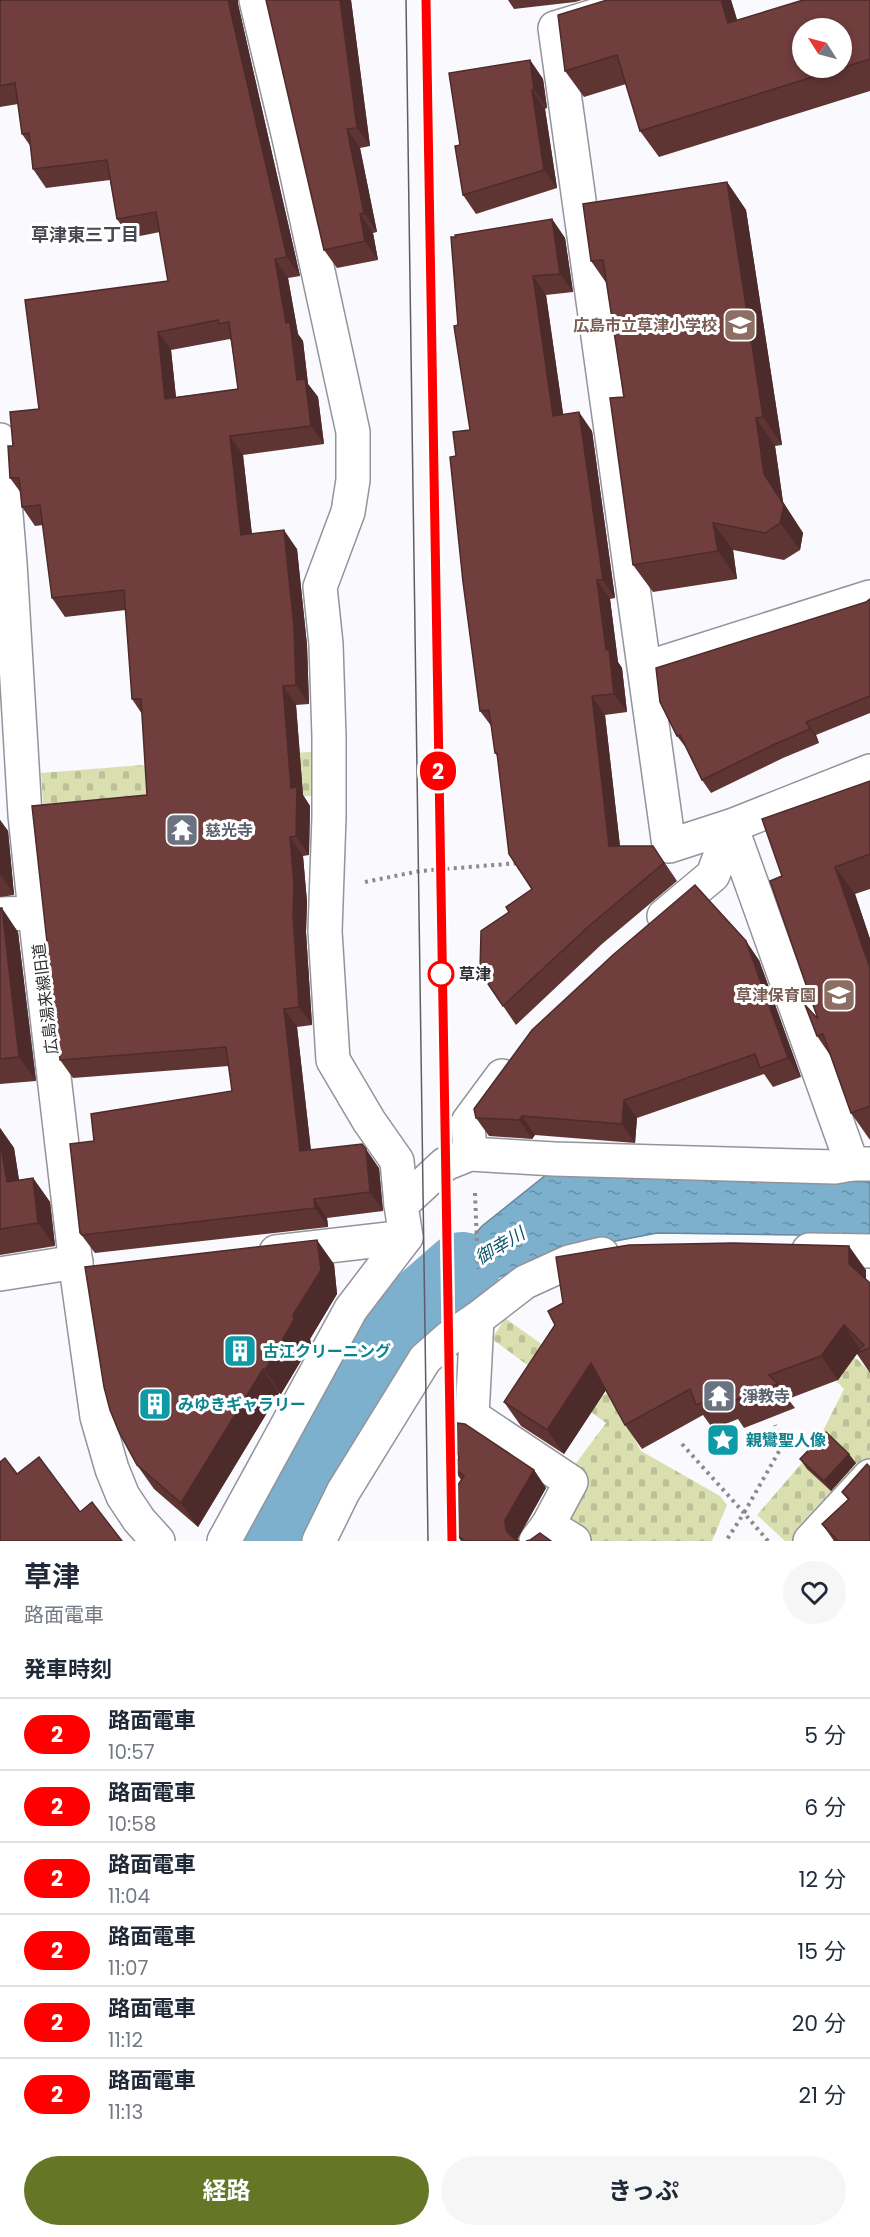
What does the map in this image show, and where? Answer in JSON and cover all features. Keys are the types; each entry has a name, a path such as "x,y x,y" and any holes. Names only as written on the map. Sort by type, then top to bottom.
{"street":[{"path":"224,1541 351,1310 406,1237 397,1161 369,1121 333,1060 325,931 329,817 326,645 320,587 348,513 353,480 353,432 289,138 256,0"},
{"path":"646,0 555,28 669,846 731,826 870,771"},
{"name":"広島湯来線旧道","path":"0,440 25,815 35,913 85,1269 97,1418 123,1496 139,1520 158,1541"},
{"path":"646,668 870,597"},
{"path":"401,1205 445,1164 470,1154 824,1167 861,1164 731,826"},
{"path":"642,935 714,874 731,826"},
{"path":"0,914 35,913"},
{"path":"470,1154 468,1122 517,1055"},
{"path":"242,1256 406,1237"},
{"path":"774,1249 870,1251"},
{"path":"320,1541 343,1492 425,1359 449,1338 525,1282 568,1262 615,1251 627,1251"},
{"path":"0,1274 85,1269"},
{"path":"477,1318 472,1416 571,1482 553,1536"},
{"path":"810,1541 870,1476"}],"path":[{"path":"477,1219 478,1276"},
{"path":"726,1541 782,1446 775,1425"},
{"path":"682,1444 768,1541"}],"green space":[{"path":"321,751 320,795 44,816 41,773"},
{"path":"505,1318 585,1375 597,1398 609,1392 641,1451 720,1496 727,1505 712,1541 590,1541 559,1522 571,1470 606,1423 492,1339"},
{"path":"833,1349 857,1359 870,1372 870,1461 797,1541 785,1541 757,1515 814,1449 844,1389 824,1369"}],"water":[{"path":"551,1171 870,1182 870,1236 657,1233 559,1252 482,1284 381,1341 482,1226"}],"building":[{"path":"0,0 228,0 287,257 275,259 286,323 290,322 297,380 305,379 311,426 230,436 241,535 284,530 294,627 296,685 283,686 291,788 297,787 296,836 290,837 299,1007 284,1009 300,1151 362,1144 366,1149 370,1192 314,1199 315,1208 82,1235 80,1233 70,1144 94,1141 91,1114 232,1091 226,1047 60,1060 32,806 147,795 141,699 132,699 124,590 52,598 40,505 22,507 19,478 10,478 8,446 13,446 10,412 39,409 25,300 168,281 156,212 117,219 107,160 33,169 29,133 22,134 15,83 0,86","holes":["218,320 219,324 229,322 238,389 165,399 158,332"]},
{"path":"266,0 340,0 357,128 347,129 364,213 360,214 365,241 324,250"},
{"path":"607,0 721,0 728,23 803,0 870,0 870,59 852,65 852,18 792,18 792,78 809,78 640,131 617,55 565,71 558,15"},
{"path":"530,60 534,90 532,90 544,170 463,195 455,146 460,145 449,73"},
{"path":"727,182 763,417 756,418 764,474 784,505 780,523 765,533 713,523 718,551 633,565 610,398 624,397 603,260 591,261 583,204"},
{"path":"552,219 560,274 533,276 553,416 579,412 603,580 597,580 614,694 592,696 609,846 653,846 664,863 589,926 503,1006 480,972 481,931 509,912 506,907 532,889 509,854 497,753 495,753 489,710 480,711 463,582 450,457 456,456 453,432 470,430 454,326 458,325 451,237"},
{"path":"870,599 870,696 806,722 810,729 702,780 680,735 677,736 660,702 656,668"},
{"name":"草津保育園","path":"870,781 870,854 835,867 870,968 870,1106 851,1113 823,1034 817,1036 805,1005 818,1019 770,881 782,876 762,819"},
{"path":"695,885 746,941 788,1058 760,1068 755,1054 624,1100 622,1124 522,1116 519,1120 476,1118 474,1109 532,1030 614,954"},
{"path":"0,908 2,908 19,1057 0,1059"},
{"path":"0,1142 7,1182 33,1178 38,1223 0,1229"},
{"path":"317,1240 321,1270 293,1315 294,1320 265,1370 263,1369 181,1503 137,1465 110,1410 104,1387 85,1267"},
{"path":"733,1243 849,1246 849,1264 870,1283 870,1348 856,1353 864,1345 844,1325 821,1356 769,1375 778,1384 727,1403 724,1394 696,1405 690,1389 625,1425 591,1363 547,1430 504,1402 555,1325 548,1311 563,1303 556,1257 629,1245"},
{"path":"457,1423 465,1424 534,1470 505,1520 506,1530 519,1541 465,1541 456,1534 452,1494 464,1476 452,1467 459,1458 455,1444"},
{"path":"826,1432 849,1454 824,1481 800,1459"},
{"path":"39,1457 80,1512 92,1502 122,1541 0,1541 0,1462 5,1458 17,1474"},
{"path":"867,1464 870,1467 870,1541 838,1541 822,1524 849,1499 842,1492"},
{"path":"540,1533 551,1541 526,1541 530,1540"}],"waterway":[{"name":"御幸川","path":"272,1541 320,1446 381,1341 462,1270"}],"tram line":[{"path":"406,0 428,1541"},
{"path":"426,0 452,1541"},
{"name":"2","path":"426,0 452,1541"}],"place":[{"name":"広島市立草津小学校","path":"740,325"},
{"name":"慈光寺","path":"182,830"},
{"name":"草津","path":"441,974"},
{"name":"草津保育園","path":"839,995"},
{"name":"古江クリーニング","path":"240,1351"},
{"name":"淨教寺","path":"719,1396"},
{"name":"みゆきギャラリー","path":"155,1404"},
{"name":"親鸞聖人像","path":"723,1440"}],"district":[{"name":"草津東三丁目","path":"85,235"}]}
